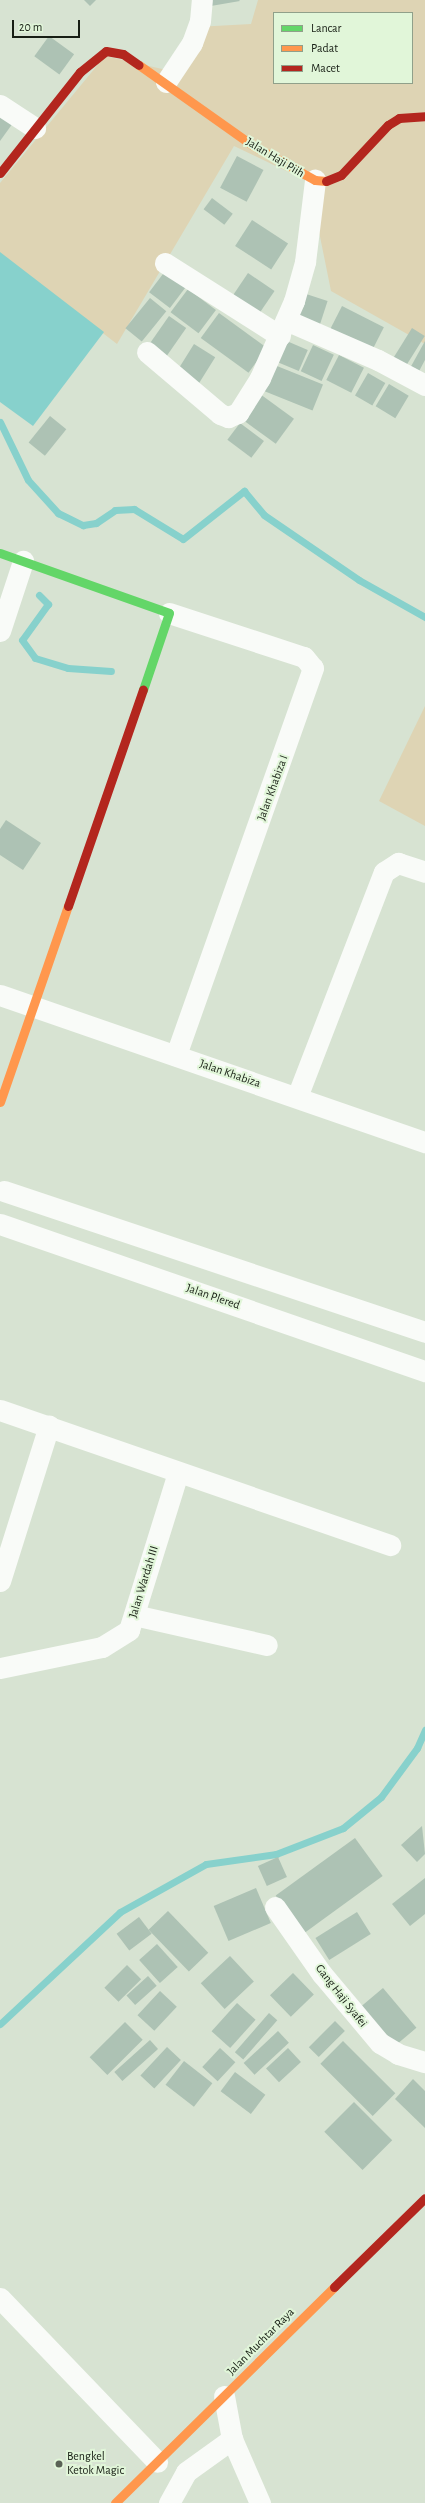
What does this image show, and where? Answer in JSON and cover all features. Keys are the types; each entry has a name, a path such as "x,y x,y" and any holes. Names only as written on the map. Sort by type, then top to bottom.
{"main road":[{"name":"Jalan Haji Piih","path":"34,128 92,59 113,50 166,82 252,145 315,180 327,181 341,175 388,125 399,118 425,116"},
{"path":"0,173 34,128"},
{"path":"0,553 169,613 0,1102"},
{"name":"Jalan Muchtar Raya","path":"115,2503 425,2198"}],"street":[{"path":"166,82 192,43 200,21 202,0"},
{"path":"0,105 34,128"},
{"path":"147,352 220,414 234,417 260,378 283,328 305,262 315,180"},
{"path":"165,263 283,328 378,360 425,385"},
{"path":"0,631 23,561"},
{"name":"Jalan Khabiza I","path":"169,613 304,657 313,668 176,1055"},
{"path":"297,1097 384,872 398,863 425,872"},
{"name":"Jalan Khabiza","path":"0,994 425,1142"},
{"path":"0,1212 2,1186 273,1284 425,1332"},
{"name":"Jalan Plered","path":"0,1224 425,1371"},
{"path":"263,1315 273,1284"},
{"path":"0,1410 49,1426 178,1473 390,1545"},
{"path":"0,1581 49,1426"},
{"name":"Jalan Wardah III","path":"0,1668 102,1646 129,1630 178,1473"},
{"path":"134,1615 267,1645"},
{"name":"Gang Haji Syafei","path":"275,1907 322,1974 380,2043 398,2054 425,2062"},
{"path":"0,2298 157,2462"},
{"path":"224,2396 232,2439 258,2502"},
{"path":"169,2503 186,2472 232,2439"}],"shaded area":[{"path":"258,0 425,0 425,344 331,291 309,182 234,146 117,344 0,254 0,183 105,56 171,71 196,27 251,24"},
{"path":"425,706 425,826 379,801"}],"water":[{"path":"0,252 104,332 33,426 0,402"}],"building":[{"path":"84,0 96,0 90,6"},
{"path":"203,0 239,0 240,1 205,7"},
{"path":"49,36 74,54 59,74 34,56"},
{"path":"0,114 13,123 0,141"},
{"path":"237,156 263,170 247,202 220,188"},
{"path":"212,198 233,214 224,225 204,209"},
{"path":"252,220 288,243 271,269 235,246"},
{"path":"166,270 187,286 170,308 149,292"},
{"path":"248,273 275,291 257,317 231,299"},
{"path":"188,289 216,310 198,333 171,312"},
{"path":"300,292 328,301 319,329 291,320"},
{"path":"150,298 166,311 142,342 125,328"},
{"path":"342,306 384,327 371,352 329,331"},
{"path":"219,313 267,348 249,373 201,338"},
{"path":"169,316 186,328 164,359 147,347"},
{"path":"412,328 425,336 405,367 392,359"},
{"path":"282,339 308,350 299,371 273,360"},
{"path":"425,341 425,360 417,375 409,370"},
{"path":"194,344 215,357 198,385 177,372"},
{"path":"313,345 334,355 322,381 301,371"},
{"path":"339,355 364,368 351,393 326,380"},
{"path":"272,364 323,385 313,411 262,390"},
{"path":"368,373 385,383 372,406 355,396"},
{"path":"389,384 409,396 395,418 376,406"},
{"path":"260,394 294,419 276,444 242,419"},
{"path":"50,416 66,429 45,456 29,442"},
{"path":"240,423 264,441 251,458 227,440"},
{"path":"6,820 41,843 23,870 0,855 0,829"},
{"path":"422,1826 425,1854 417,1862 401,1845"},
{"path":"355,1838 383,1876 303,1934 276,1896"},
{"path":"278,1857 287,1877 267,1886 258,1866"},
{"path":"425,1878 425,1914 410,1926 392,1904"},
{"path":"256,1888 271,1923 229,1941 214,1906"},
{"path":"168,1911 208,1953 189,1971 149,1930"},
{"path":"357,1912 371,1934 329,1960 315,1938"},
{"path":"139,1917 152,1934 129,1951 117,1934"},
{"path":"157,1944 178,1967 160,1983 139,1960"},
{"path":"230,1956 254,1982 225,2009 201,1983"},
{"path":"127,1965 141,1979 119,2002 104,1988"},
{"path":"293,1973 314,1995 291,2017 270,1995"},
{"path":"148,1976 157,1986 135,2005 126,1995"},
{"path":"383,1988 416,2028 393,2048 359,2008"},
{"path":"160,1991 177,2007 154,2031 137,2015"},
{"path":"237,2003 256,2020 230,2048 212,2031"},
{"path":"269,2013 277,2020 243,2059 235,2052"},
{"path":"335,2021 345,2031 319,2057 309,2047"},
{"path":"125,2022 143,2040 107,2075 90,2057"},
{"path":"278,2031 289,2043 255,2075 244,2063"},
{"path":"150,2040 158,2049 122,2081 114,2072"},
{"path":"343,2041 395,2093 373,2116 320,2064"},
{"path":"167,2047 181,2060 154,2088 140,2076"},
{"path":"220,2048 235,2062 218,2081 202,2067"},
{"path":"288,2048 301,2062 279,2082 266,2068"},
{"path":"184,2061 212,2083 194,2107 166,2085"},
{"path":"235,2072 265,2095 251,2114 221,2091"},
{"path":"413,2079 425,2091 425,2128 395,2099"},
{"path":"354,2102 392,2140 362,2170 324,2132"}],"waterway":[{"path":"0,422 28,480 58,513 83,525 96,523 115,510 134,509 183,539 244,491 264,515 359,580 425,617"},
{"path":"39,595 48,604 22,640 35,658 68,668 111,671"},
{"path":"0,2024 120,1912 206,1864 276,1854 343,1828 381,1797 417,1748 425,1730"}],"traffic: fast":[{"path":"0,553 169,613 143,690"}],"traffic: slow":[{"path":"139,65 252,145 315,180 326,181"},
{"path":"0,1102 68,906"},
{"path":"115,2503 334,2287"}],"traffic: jam":[{"path":"0,173 80,72 106,51 123,54 139,65"},
{"path":"326,181 341,175 388,125 399,118 425,116"},
{"path":"68,906 143,690"},
{"path":"334,2287 425,2198"}],"place":[{"name":"Bengkel Ketok Magic","path":"59,2464"}]}
